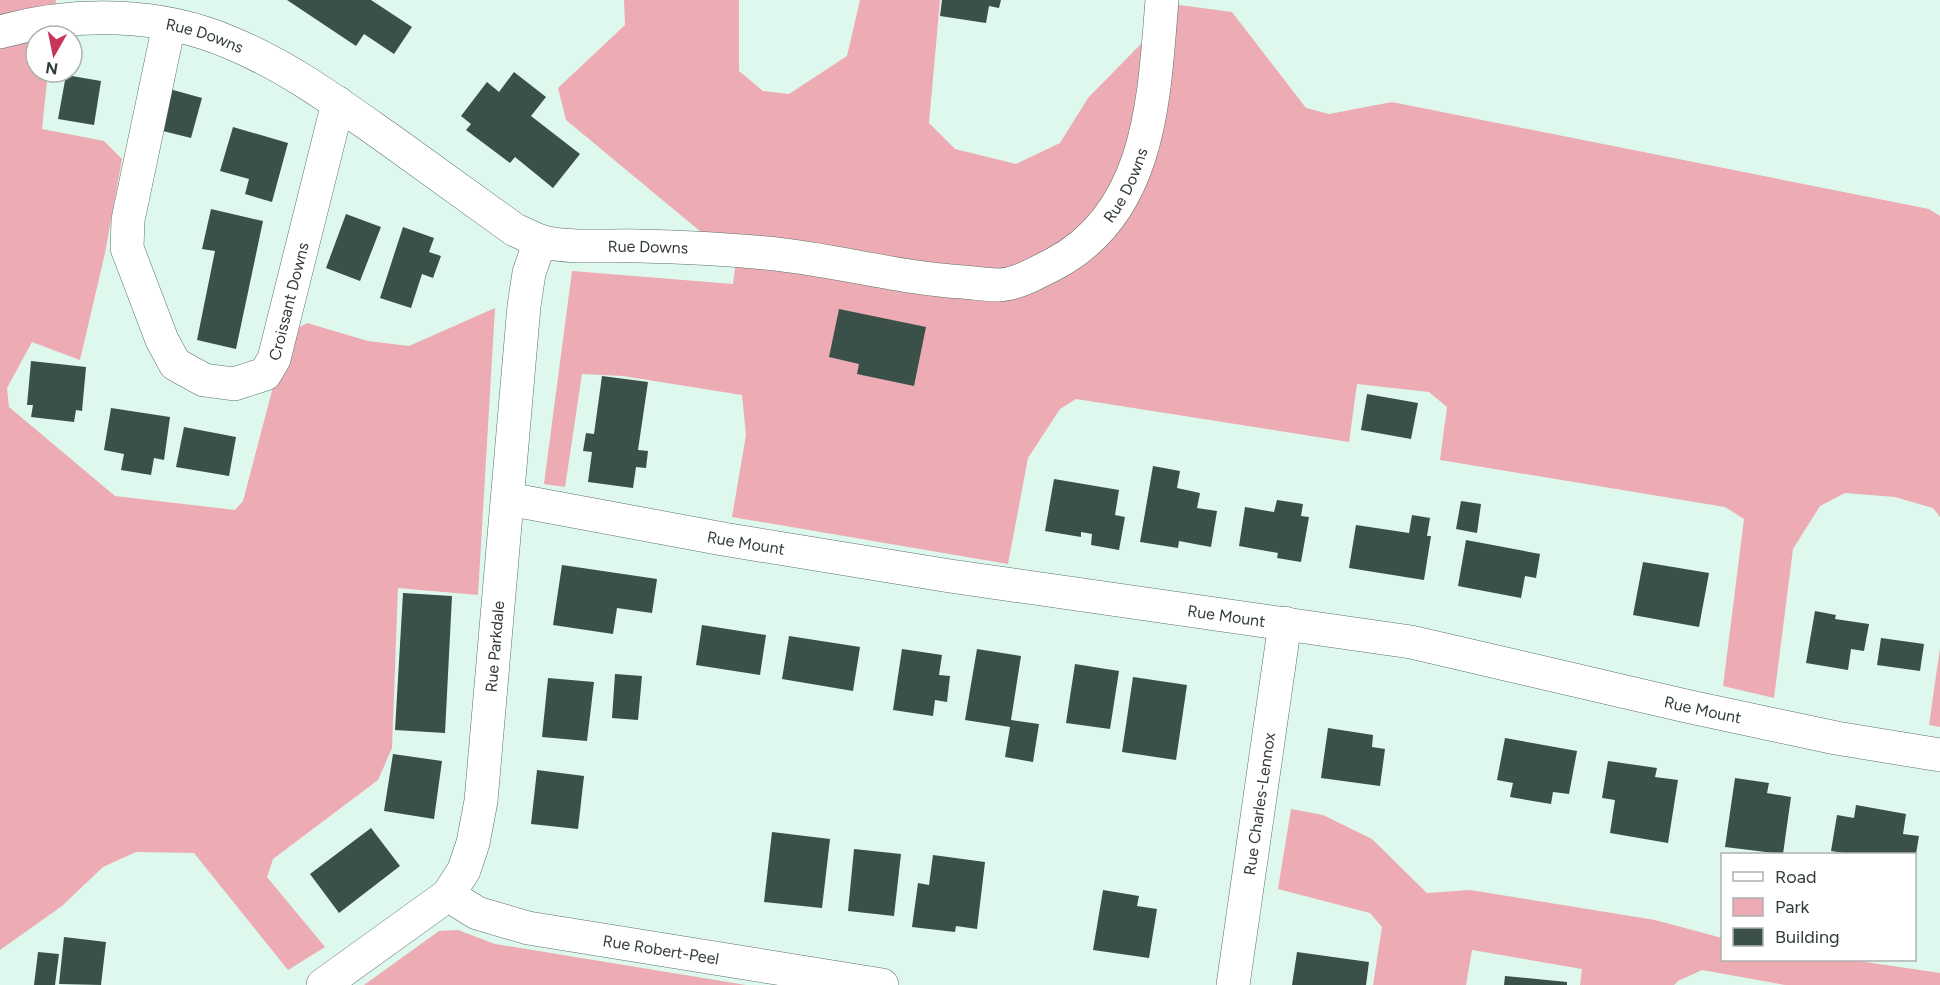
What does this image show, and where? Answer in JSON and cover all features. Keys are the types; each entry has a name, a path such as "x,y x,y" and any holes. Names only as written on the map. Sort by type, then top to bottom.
{"street":[{"name":"Rue Downs","path":"0,32 65,19 111,17 189,28 230,42 273,63 338,103 515,230 540,241 798,256 940,281 1001,285 1032,276 1064,259 1091,237 1118,204 1137,165 1150,122 1162,0"},
{"name":"Croissant Downs","path":"169,25 128,220 127,248 162,340 175,364 204,380 234,384 265,374 274,359 338,103"},
{"name":"Rue Parkdale","path":"323,985 448,895 465,870 473,843 482,801 524,306 529,273 540,241"},
{"name":"Rue Mount","path":"508,499 723,539 950,576 1411,642 1709,711 1836,738 1940,755"},
{"name":"Rue Charles-Lennox","path":"1233,985 1285,623"},
{"name":"Rue Robert-Peel","path":"448,895 477,913 528,928 882,985"}],"green space":[{"path":"0,0 56,0 53,24 24,24 24,84 47,84 42,129 104,141 122,159 105,253 80,360 32,342 7,388 9,407 115,496 235,510 243,501 287,334 307,323 368,341 409,346 495,308 478,595 398,588 392,748 378,780 273,859 267,877 325,947 288,970 194,853 136,852 103,867 62,906 0,950"},
{"path":"624,0 739,0 739,71 763,91 789,94 847,56 860,0 940,0 929,123 955,149 1016,164 1060,143 1088,98 1179,5 1232,12 1306,108 1329,114 1392,102 1929,209 1940,216 1940,517 1933,508 1895,497 1845,493 1820,506 1793,549 1774,698 1723,686 1744,519 1725,507 1440,460 1447,407 1429,392 1357,384 1349,442 1076,399 1060,409 1028,458 1008,564 732,517 746,435 742,395 623,376 582,374 565,487 544,484 572,271 733,284 736,261 566,120 558,88 625,25"},
{"path":"1940,648 1940,727 1929,725"},
{"path":"1291,809 1323,815 1372,839 1427,893 1470,890 1655,920 1721,938 1721,961 1859,961 1940,973 1940,985 1785,985 1702,970 1674,985 1580,985 1582,969 1472,950 1466,985 1373,985 1382,927 1370,913 1278,889"},
{"path":"458,930 495,944 746,985 364,985 439,931"}],"building":[{"path":"287,0 371,0 412,27 394,54 364,34 356,46"},
{"path":"942,0 1001,0 999,8 989,6 986,23 940,16"},
{"path":"514,72 546,97 531,116 580,154 553,188 515,157 510,163 466,130 471,124 461,116 487,82 499,92"},
{"path":"84,78 101,81 94,125 58,119 64,84 84,84"},
{"path":"166,88 202,98 191,138 155,129"},
{"path":"233,127 288,143 272,202 245,194 249,179 220,171"},
{"path":"211,209 263,221 236,349 197,340 215,251 202,249"},
{"path":"346,214 381,227 360,281 326,268"},
{"path":"403,227 434,238 429,252 441,256 433,278 422,274 411,308 380,298"},
{"path":"839,309 926,327 914,386 857,374 859,364 829,357"},
{"path":"31,361 86,367 82,411 76,410 74,422 31,417 33,405 27,405"},
{"path":"602,376 648,382 638,450 648,451 646,468 636,467 633,488 588,482 592,452 583,451 586,433 594,434"},
{"path":"1367,394 1418,403 1411,439 1361,430"},
{"path":"111,408 170,417 164,460 154,458 151,475 121,470 124,454 104,450"},
{"path":"184,427 236,437 229,476 176,467"},
{"path":"1153,466 1180,471 1177,488 1200,493 1197,508 1217,511 1211,547 1179,541 1178,548 1140,542"},
{"path":"1054,479 1119,490 1115,515 1125,517 1119,550 1091,545 1092,534 1081,532 1081,537 1045,531"},
{"path":"1277,500 1303,504 1301,516 1309,517 1301,562 1277,558 1278,553 1239,546 1245,507 1274,512"},
{"path":"1461,501 1481,504 1477,533 1456,529"},
{"path":"1412,515 1430,518 1427,536 1431,536 1424,580 1349,568 1356,525 1409,533"},
{"path":"1466,540 1540,554 1536,578 1525,576 1521,598 1458,586"},
{"path":"1643,562 1709,573 1699,627 1633,615"},
{"path":"562,565 657,579 652,613 617,608 613,634 553,625"},
{"path":"403,593 452,596 445,733 395,730"},
{"path":"1815,611 1836,615 1835,619 1869,624 1864,651 1851,649 1848,670 1806,663"},
{"path":"702,625 766,635 760,675 696,665"},
{"path":"789,636 860,647 853,691 782,679"},
{"path":"1881,638 1924,644 1920,671 1877,665"},
{"path":"902,649 942,655 939,675 950,676 947,702 935,700 933,716 893,710"},
{"path":"977,649 1021,656 1011,720 1039,724 1033,762 1005,757 1010,727 965,720"},
{"path":"1075,664 1119,671 1110,729 1066,723"},
{"path":"615,674 642,676 638,720 612,718"},
{"path":"1133,677 1187,685 1176,760 1122,752"},
{"path":"548,678 594,682 587,741 542,737"},
{"path":"1328,728 1373,735 1372,747 1385,749 1380,786 1321,778"},
{"path":"1505,738 1577,751 1569,794 1553,792 1551,804 1510,797 1513,783 1497,780"},
{"path":"393,754 442,761 434,819 384,811"},
{"path":"1608,761 1657,768 1655,777 1678,780 1668,843 1610,833 1615,800 1602,798"},
{"path":"537,770 584,776 578,829 531,824"},
{"path":"1735,778 1769,783 1767,793 1791,797 1783,853 1725,847"},
{"path":"1856,805 1906,814 1903,834 1919,836 1916,854 1831,851 1837,815 1854,818"},
{"path":"371,828 400,866 339,913 310,874"},
{"path":"772,832 830,839 822,908 764,902"},
{"path":"854,849 901,854 894,916 848,911"},
{"path":"933,855 985,862 977,929 956,926 955,932 912,927 918,883 929,885"},
{"path":"1103,890 1139,896 1137,906 1157,909 1149,958 1093,950"},
{"path":"64,937 106,942 101,985 59,984"},
{"path":"38,952 59,954 55,985 34,985"},
{"path":"1297,952 1369,962 1366,985 1292,985"},
{"path":"1505,976 1567,982 1567,985 1504,985"}]}
